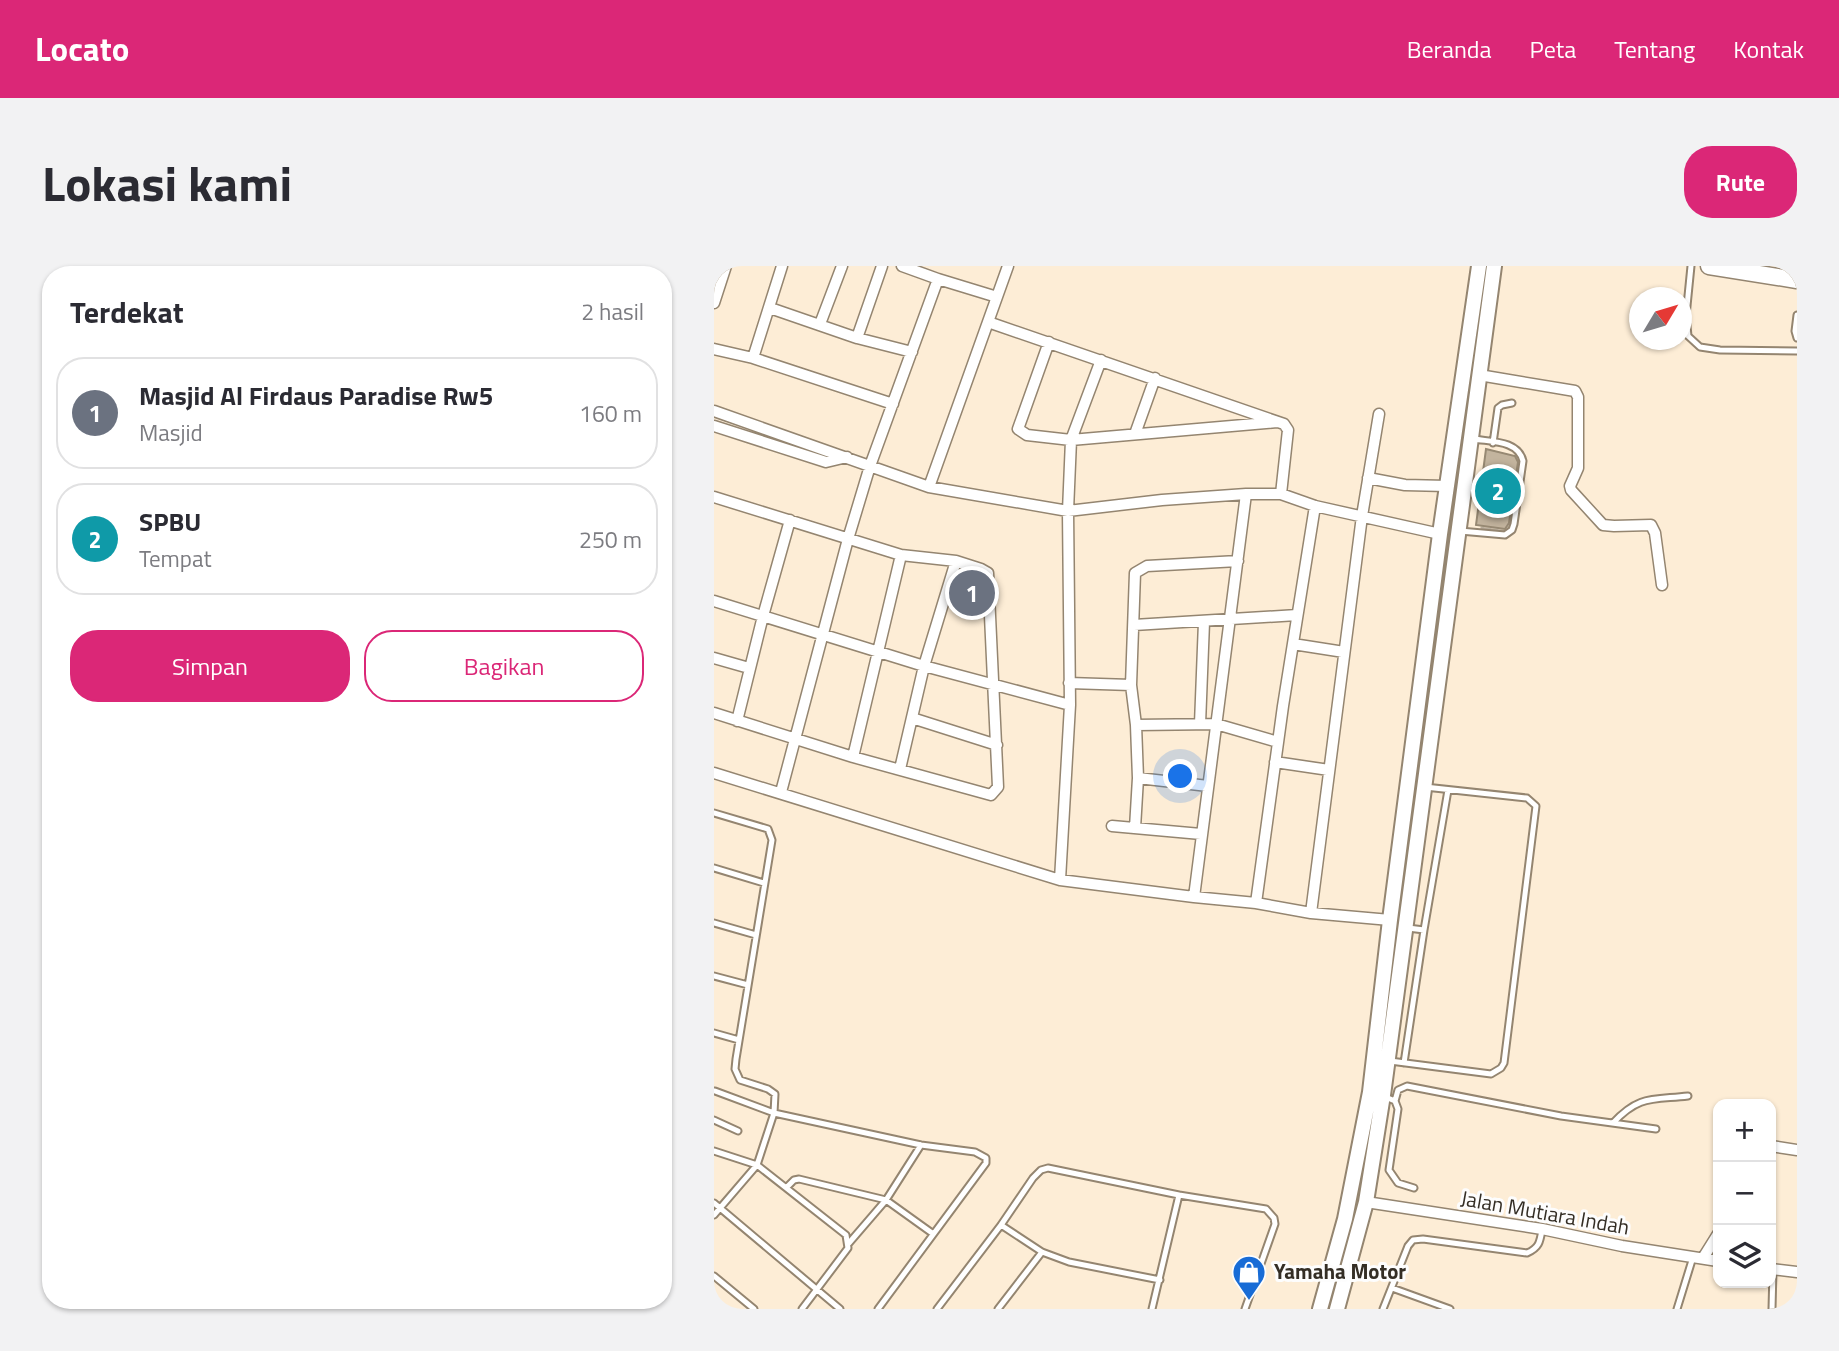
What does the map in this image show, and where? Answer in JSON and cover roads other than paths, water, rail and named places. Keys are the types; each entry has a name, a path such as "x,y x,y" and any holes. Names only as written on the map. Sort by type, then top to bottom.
{"highway":[{"path":"1709,266 1797,280"}],"main road":[{"path":"1320,1309 1383,1096 1390,920 1440,534 1479,266"},
{"path":"1337,1309 1366,1202 1383,1096 1494,266"},
{"path":"1458,407 1475,408"}],"street":[{"path":"714,303 726,266"},
{"path":"753,358 782,266"},
{"path":"820,324 842,266"},
{"path":"857,338 882,266"},
{"path":"902,266 997,297"},
{"path":"929,487 1008,266"},
{"path":"781,792 870,466 938,279"},
{"path":"770,308 857,338 912,352"},
{"path":"988,322 1281,422 1288,430 1281,494"},
{"path":"1049,342 1018,429 1027,435 1071,440 1281,422"},
{"path":"714,349 753,358 892,404"},
{"path":"1060,880 1070,705 1068,511 1071,440 1101,360"},
{"path":"1479,375 1575,391 1578,397 1578,468 1570,486 1571,490 1603,525 1651,525 1655,533 1662,585"},
{"path":"1135,434 1155,378"},
{"path":"714,411 929,487 1068,511 1162,500 1281,494 1315,506 1440,534"},
{"path":"1311,913 1362,516 1379,414"},
{"path":"714,426 826,461 847,457"},
{"path":"1368,478 1405,485 1447,486"},
{"path":"1194,898 1245,494"},
{"path":"714,497 901,555 956,561 988,573 998,787 990,795 853,757 714,713"},
{"path":"1256,903 1315,506"},
{"path":"737,721 762,616 790,520"},
{"path":"853,757 901,555"},
{"path":"900,769 924,666 956,561"},
{"path":"1135,828 1138,778 1131,685 1133,578 1139,569 1147,566 1238,561"},
{"path":"714,601 924,666 1070,705"},
{"path":"1134,625 1297,615"},
{"path":"1200,724 1204,622"},
{"path":"1293,644 1344,652"},
{"path":"714,658 750,668"},
{"path":"1069,683 1131,685"},
{"path":"912,718 997,744"},
{"path":"1136,725 1216,724 1278,742"},
{"path":"1275,762 1329,770"},
{"path":"714,772 1060,880 1194,898 1256,903 1311,913 1390,920"},
{"path":"1138,778 1208,786"},
{"path":"1112,826 1201,834"},
{"path":"1776,1147 1797,1150"},
{"name":"Jalan Mutiara Indah","path":"1366,1202 1542,1229 1622,1246 1713,1260"},
{"path":"1698,1258 1713,1240"},
{"path":"1776,1269 1797,1272"}],"lane":[{"path":"1691,266 1686,316 1688,336 1700,347 1720,350 1797,351"},
{"path":"1797,315 1797,338"},
{"path":"1493,443 1497,408 1512,403"},
{"path":"1459,531 1505,535 1512,530 1514,524 1522,457 1517,448 1471,439"},
{"path":"1387,1060 1491,1074 1504,1063 1536,806 1527,798 1424,787"},
{"path":"1404,1063 1448,790"},
{"path":"714,813 768,829 772,840 736,1059 740,1080 775,1094 774,1113 757,1165 714,1215"},
{"path":"714,868 764,883"},
{"path":"714,923 756,935"},
{"path":"1405,927 1424,930"},
{"path":"714,976 748,985"},
{"path":"714,1033 738,1040"},
{"path":"1414,1188 1398,1183 1389,1170 1398,1110 1383,1096 1400,1087 1407,1086 1549,1114 1656,1129"},
{"path":"715,1091 774,1113 921,1145 975,1152 986,1158 986,1163 878,1309"},
{"path":"1613,1123 1635,1103 1688,1096"},
{"path":"714,1120 738,1131"},
{"path":"802,1309 849,1243 886,1200 921,1145"},
{"path":"714,1152 757,1165 839,1228 846,1234 849,1243"},
{"path":"937,1309 1033,1178 1041,1170 1048,1168 1179,1195 1266,1209 1274,1218 1275,1224 1245,1309"},
{"path":"787,1187 799,1179 886,1200 932,1233"},
{"path":"1152,1309 1179,1195"},
{"path":"714,1203 840,1309"},
{"path":"1001,1225 1042,1252 1069,1262 1160,1280"},
{"path":"1383,1309 1413,1240 1423,1239 1527,1253 1535,1250 1539,1244 1542,1229"},
{"path":"998,1309 1042,1252"},
{"path":"1677,1309 1698,1258"},
{"path":"714,1276 754,1309"},
{"path":"1391,1288 1450,1309"},
{"path":"1772,1288 1772,1309"}],"place":[{"name":"SPBU","path":"1498,491"},
{"name":"Masjid Al Firdaus Paradise Rw5","path":"972,593"},
{"name":"Yamaha Motor","path":"1249,1302"}]}
